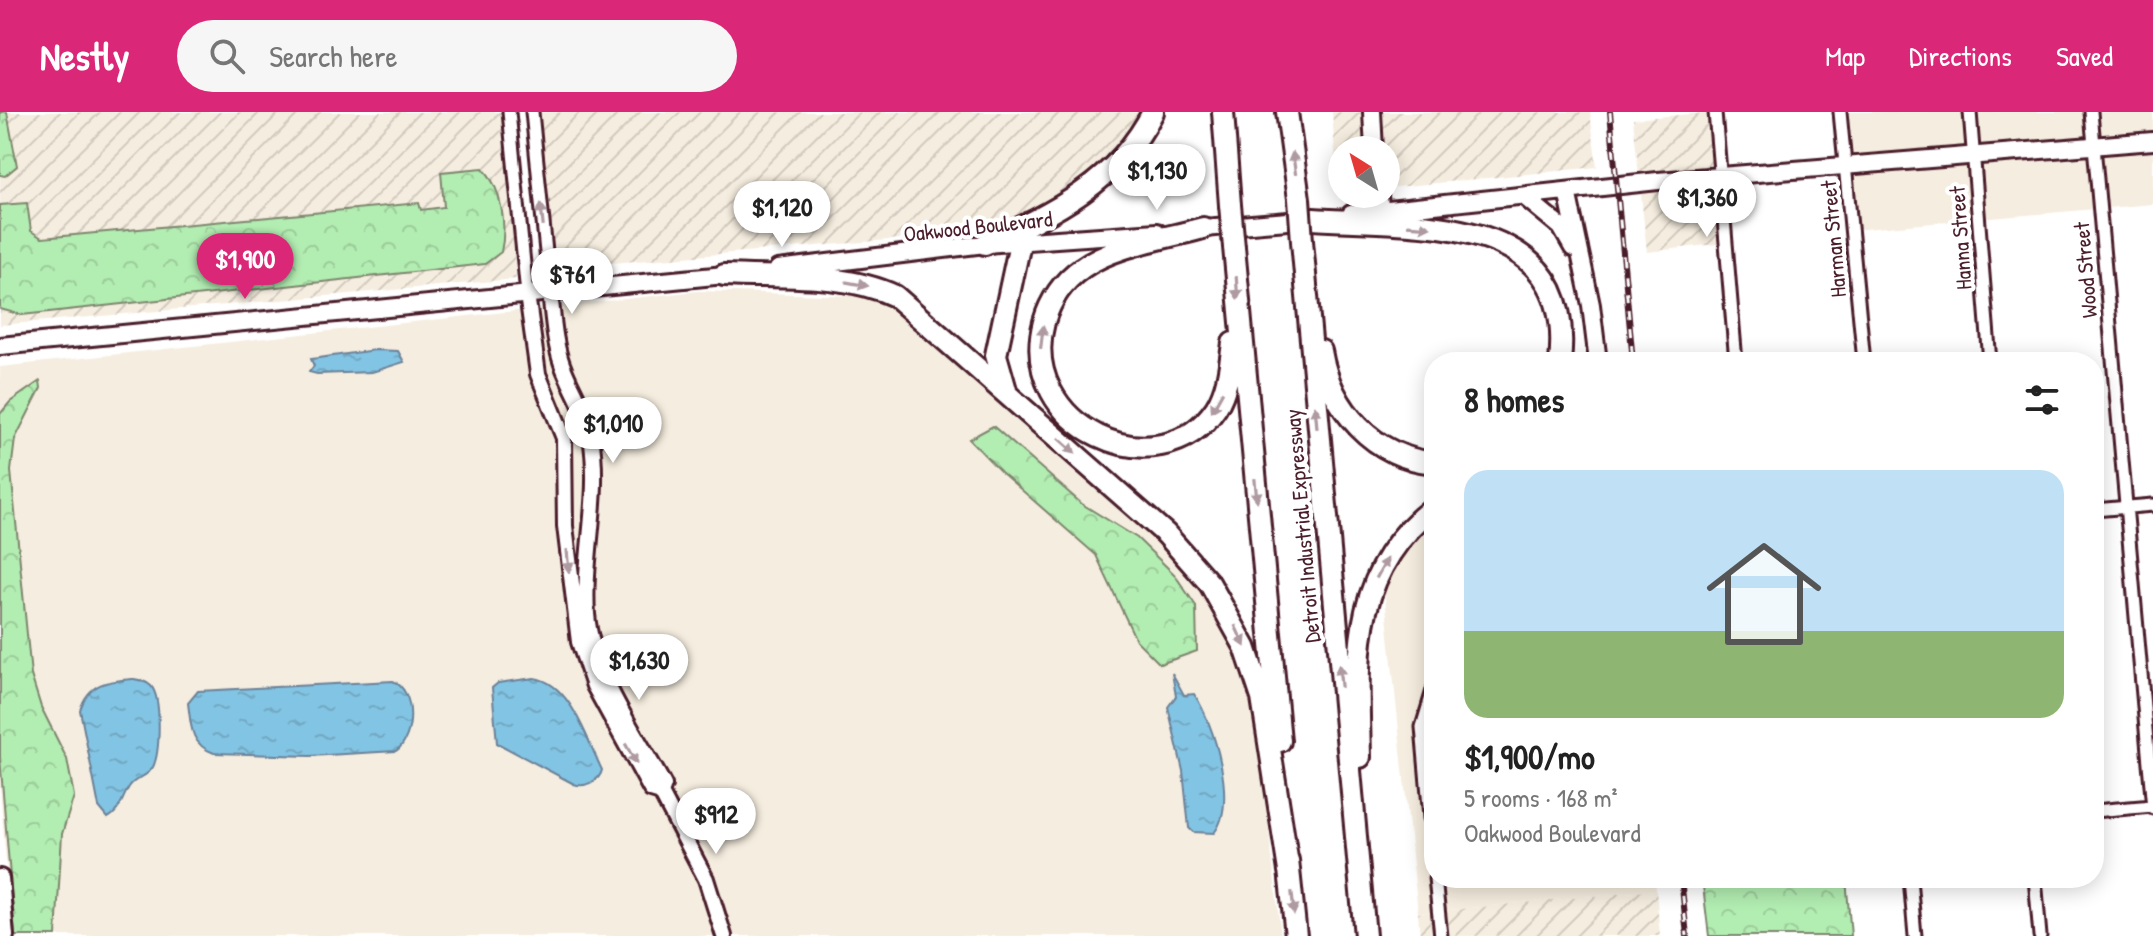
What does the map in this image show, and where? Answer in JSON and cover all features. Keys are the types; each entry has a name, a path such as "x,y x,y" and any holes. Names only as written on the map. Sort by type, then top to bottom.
{"highway":[{"path":"985,244 1046,216 1085,192 1119,162 1153,112"},
{"name":"Detroit Industrial Expressway","path":"1223,112 1240,329 1277,694 1296,936"},
{"name":"Detroit Industrial Expressway","path":"1287,112 1299,199 1364,928"},
{"path":"1313,219 1462,229 1506,244 1525,255 1552,294 1561,352"},
{"path":"1203,228 1106,255 1082,267 1065,283 1051,304 1042,329 1041,355 1047,383 1063,411 1092,434 1132,446 1167,442 1190,431 1216,407 1240,329"},
{"path":"1008,394 997,369 996,355 1020,243"},
{"path":"724,275 844,281 883,290 904,302 1166,534 1191,560 1223,604 1245,647 1262,698 1289,871"},
{"path":"1305,281 1324,368 1342,407 1358,429 1382,446 1405,458 1424,461"},
{"path":"1364,928 1367,870 1361,787 1360,635 1367,601 1380,569 1400,539 1424,516"}],"main road":[{"path":"1372,112 1373,136"},
{"name":"Oakwood Boulevard","path":"1400,201 1526,198 1721,176 2153,141"},
{"path":"1567,191 1596,352"},
{"path":"1526,198 1561,227 1585,280"},
{"name":"Oakwood Boulevard","path":"0,346 724,275 985,244 1313,219 1356,208"},
{"path":"0,878 5,936"}],"street":[{"path":"509,112 534,358 544,392 559,420 567,461 568,565 583,655 594,686 651,790 661,793 706,879 724,936"},
{"path":"532,112 556,343 586,417 594,463 587,600 593,643 613,693 664,785 661,793"},
{"path":"1715,112 1735,352"},
{"name":"Harman Street","path":"1840,112 1863,352"},
{"name":"Hanna Street","path":"1970,112 1989,352"},
{"name":"Wood Street","path":"2091,112 2153,806"},
{"path":"544,392 549,388 573,400 594,463"},
{"path":"567,461 573,475 574,522 578,527 593,523"},
{"path":"2104,509 2153,505"},
{"path":"1424,720 1424,750"},
{"path":"2104,810 2153,806"},
{"path":"1436,888 1441,936"},
{"path":"1911,888 1915,936"},
{"path":"2036,888 2040,936"}],"shaded area":[{"path":"0,112 504,112 516,279 0,325"},
{"path":"537,112 1140,112 1113,153 1080,188 1040,212 1000,226 960,234 552,268"},
{"path":"1332,112 1590,112 1597,167 1400,187 1400,136 1334,136"},
{"path":"1715,112 1725,243 1647,252 1633,119"},
{"path":"1840,112 2153,112 2153,204 1852,230"},
{"path":"698,291 860,296 882,301 910,319 1171,549 1217,609 1247,675 1255,710 1281,936 12,936 0,789 0,367"},
{"path":"1424,529 1424,888 1656,890 1418,913 1384,587 1406,548"},
{"path":"1656,890 1660,936 1420,936 1418,913"}],"green space":[{"path":"0,112 7,112 17,166 5,176 0,175"},
{"path":"483,168 499,197 503,231 501,252 485,264 22,315 0,309 0,205 27,203 31,231 42,238 419,203 421,210 444,207 441,172"},
{"path":"40,381 41,388 15,439 11,471 31,675 41,707 67,759 74,796 62,834 56,936 15,936 0,757 0,414 10,402"},
{"path":"993,426 1082,504 1137,538 1174,574 1196,606 1197,651 1160,664 1136,640 1096,555 1001,472 969,439"},
{"path":"1703,888 1847,888 1851,936 1709,936"}],"water":[{"path":"375,350 398,351 404,362 372,372 309,372 314,366 311,359"},
{"path":"1172,673 1184,695 1194,694 1202,707 1215,743 1224,803 1221,820 1214,833 1193,832 1189,828 1183,771 1168,707 1176,696"},
{"path":"534,678 558,690 584,729 602,770 591,783 574,784 497,743 492,688 498,683"},
{"path":"134,679 147,683 155,692 159,726 157,750 153,767 132,784 118,808 108,818 99,807 80,710 94,688 108,682"},
{"path":"393,681 406,694 410,714 407,736 396,751 310,756 214,753 200,745 191,726 188,703 198,691"}],"railway":[{"path":"1610,112 1632,352"},
{"path":"1682,888 1687,936"}]}
